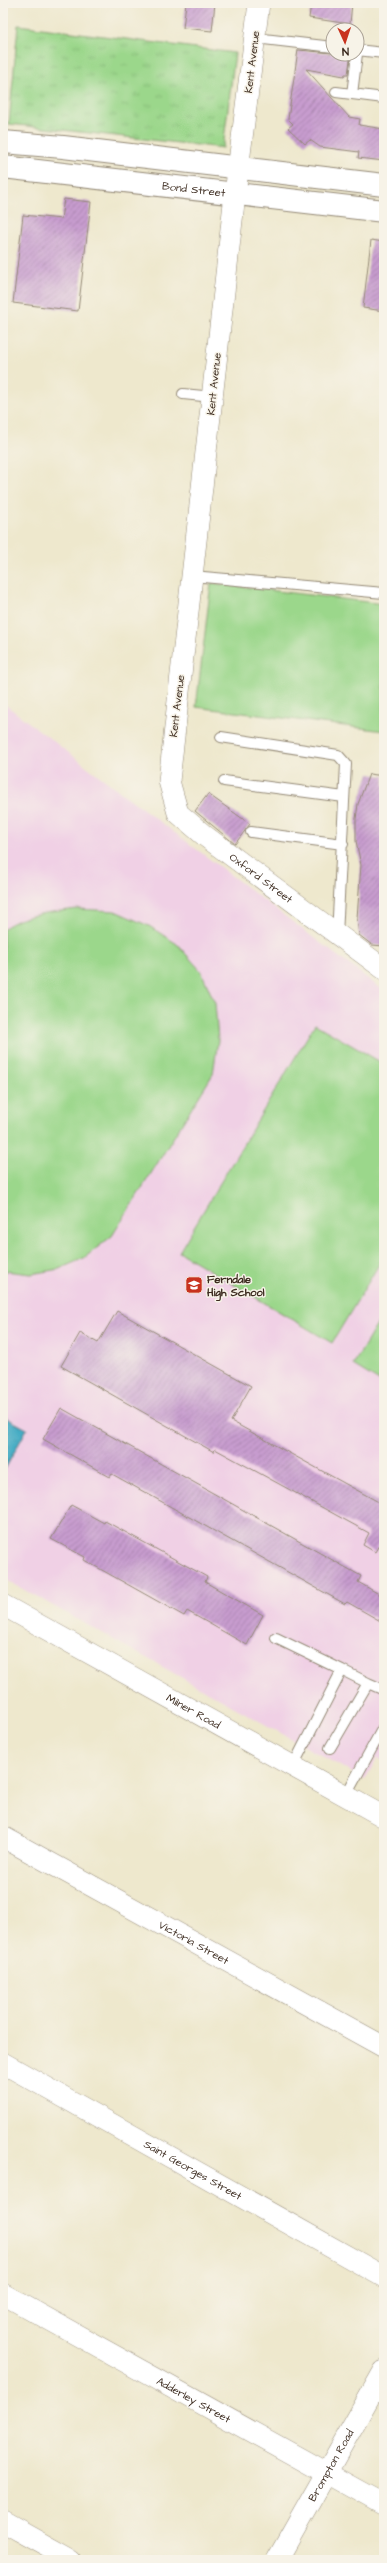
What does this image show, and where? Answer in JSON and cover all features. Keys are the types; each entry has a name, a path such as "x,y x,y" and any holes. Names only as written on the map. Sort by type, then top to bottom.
{"street":[{"name":"Kent Avenue","path":"170,766 235,194 259,3"},
{"path":"3,142 63,147 384,185"},
{"name":"Bond Street","path":"3,167 384,211"},
{"name":"Oxford Street","path":"170,766 169,781 178,812 205,836 384,969"},
{"name":"Milner Road","path":"3,1605 384,1817"},
{"name":"Victoria Street","path":"3,1837 384,2048"},
{"name":"Saint Georges Street","path":"3,2063 384,2277"},
{"name":"Adderley Street","path":"3,2294 384,2505"},
{"name":"Brompton Road","path":"277,2560 384,2371"},
{"path":"3,2522 71,2560"}],"lane":[{"path":"255,38 325,46"},
{"path":"365,52 384,53"},
{"path":"352,94 356,62"},
{"path":"336,92 384,98"},
{"path":"183,394 213,397"},
{"path":"192,576 384,593"},
{"path":"221,737 338,755 346,764 343,844 337,935"},
{"path":"224,781 344,797"},
{"path":"251,832 343,844"},
{"path":"276,1638 384,1690"},
{"path":"293,1766 342,1670"},
{"path":"330,1748 368,1683"},
{"path":"346,1795 384,1726"}],"shaded area":[{"name":"Ferndale High School","path":"3,703 384,991 384,1761 377,1758 365,1780 3,1578"}],"green space":[{"path":"18,25 235,53 223,148 9,124"},
{"path":"211,583 384,604 384,731 196,707"},
{"path":"78,909 115,911 149,926 177,944 201,971 215,1003 218,1040 213,1074 112,1236 84,1258 59,1269 31,1274 5,1271 3,1270 3,929 30,916 49,912"},
{"path":"315,1024 384,1064 384,1256 332,1343 179,1252"},
{"path":"384,1313 384,1384 353,1365"}],"water":[{"path":"3,1416 27,1429 3,1473"}],"building":[{"path":"186,3 215,3 212,31 183,28"},
{"path":"311,3 352,3 350,22 336,22 309,18"},
{"path":"298,50 325,52 325,62 350,62 348,74 345,74 344,76 306,69 349,117 360,119 359,125 384,129 384,161 358,158 359,152 320,147 310,140 305,144 288,128 293,124 288,119"},
{"path":"64,199 91,202 78,311 13,303 23,215 61,219"},
{"path":"371,240 384,242 384,311 363,308"},
{"path":"369,774 384,776 384,946 372,945 359,935 357,918 361,865 356,841 356,819 358,804"},
{"path":"208,794 250,824 235,844 195,811"},
{"path":"117,1311 251,1386 231,1421 384,1505 384,1541 382,1540 375,1552 363,1545 369,1533 215,1449 214,1452 61,1366 80,1333 98,1343"},
{"path":"61,1408 361,1576 358,1582 384,1597 384,1623 347,1602 345,1604 112,1474 110,1477 43,1439"},
{"path":"71,1505 104,1523 105,1521 207,1577 205,1582 263,1615 247,1645 187,1611 184,1616 84,1560 85,1557 51,1539"}],"place":[{"name":"Ferndale High School","path":"194,1285"}]}
